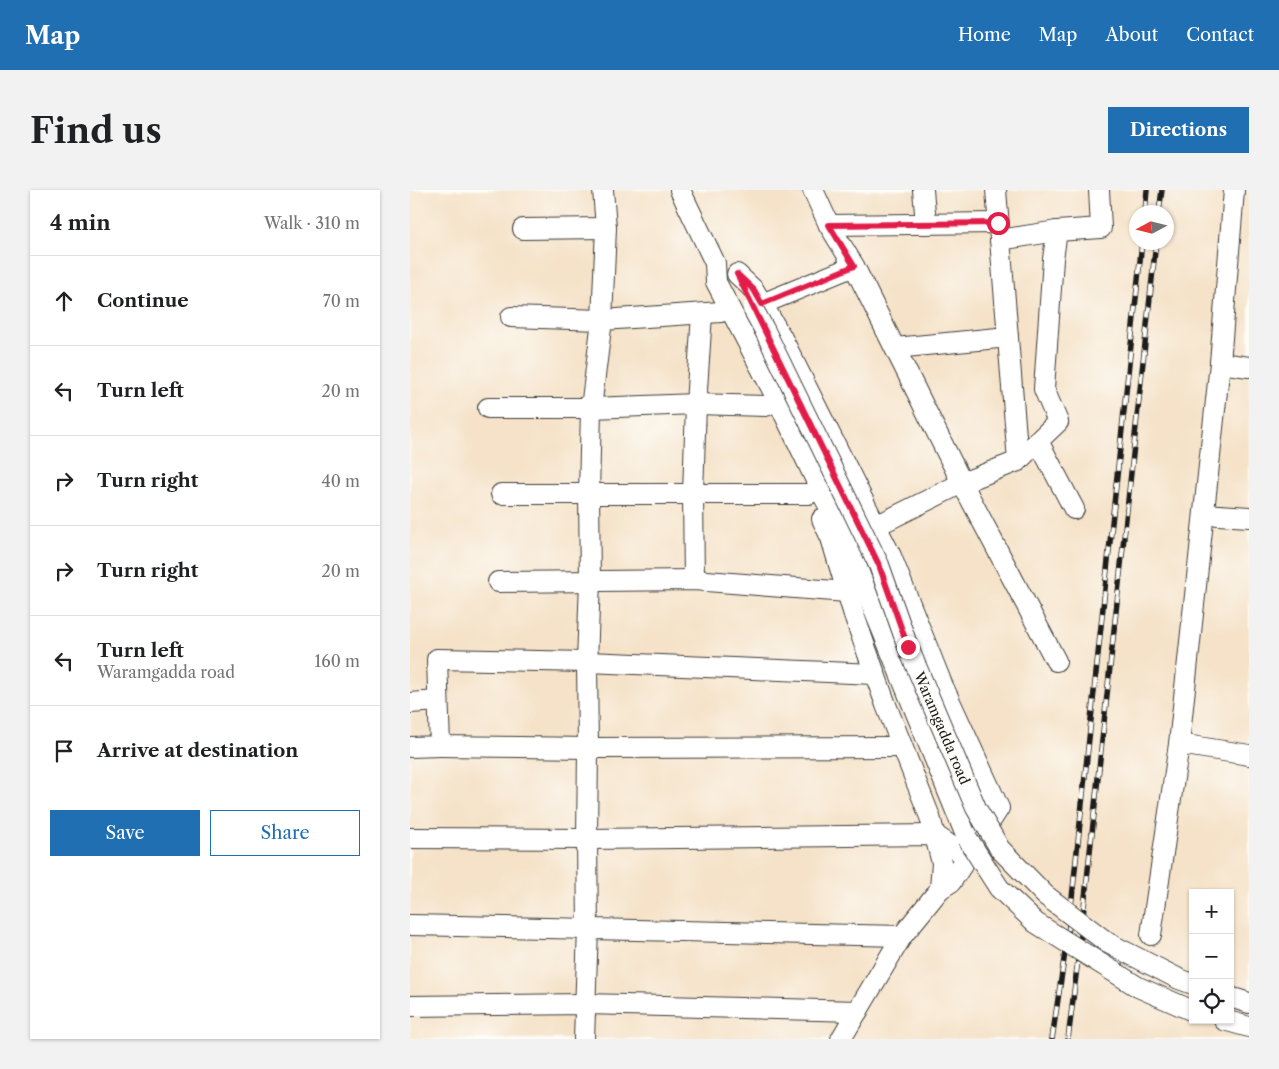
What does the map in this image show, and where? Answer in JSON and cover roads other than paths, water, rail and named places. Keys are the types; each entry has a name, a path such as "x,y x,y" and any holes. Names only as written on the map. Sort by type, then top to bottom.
{"street":[{"path":"584,1039 588,929 589,494 591,408 602,320 606,228 603,190"},
{"path":"680,190 738,324 777,399 822,495 846,538 967,838 999,888 1036,922 1138,986 1189,1009"},
{"path":"813,190 829,225 854,266 962,483 1056,661"},
{"path":"924,190 926,224"},
{"path":"996,190 1018,461"},
{"path":"829,225 926,224 999,231 1057,231 1101,228 1099,190"},
{"path":"1151,935 1179,744 1220,363 1234,190"},
{"path":"523,230 606,228"},
{"path":"876,526 962,483 1018,461 1058,422 1044,389 1053,259 1057,231"},
{"path":"841,1039 902,936 940,889 950,882 1000,808 942,684 891,556 781,336 758,306 854,266"},
{"path":"694,580 693,494 696,404 716,272"},
{"name":"Waramgadda road","path":"716,272 737,274 758,306 764,329 879,565 908,647 976,808 1000,849 1044,895 1108,943 1189,983"},
{"path":"511,317 602,320 711,313"},
{"path":"711,313 736,347 831,538 854,615 902,747 930,817 942,863 940,889"},
{"path":"895,348 1008,337"},
{"path":"1220,363 1249,367"},
{"path":"488,408 591,408 696,404 766,406"},
{"path":"1038,441 1074,509"},
{"path":"501,494 809,494"},
{"path":"1204,514 1249,516"},
{"path":"498,582 694,580 847,592"},
{"path":"440,746 437,659 588,662 875,674"},
{"path":"410,703 438,701"},
{"path":"1179,744 1249,755"},
{"path":"410,747 902,747"},
{"path":"410,838 587,839 935,835 967,857"},
{"path":"410,925 902,936"},
{"path":"1234,998 1249,1003"},
{"path":"410,1006 586,1004 858,1011"},
{"path":"1234,1023 1249,1027"}],"railway":[{"path":"1146,205 1147,190"},
{"path":"1160,205 1162,190"},
{"path":"1052,1039 1069,926 1141,250"},
{"path":"1068,1039 1155,250"}]}
